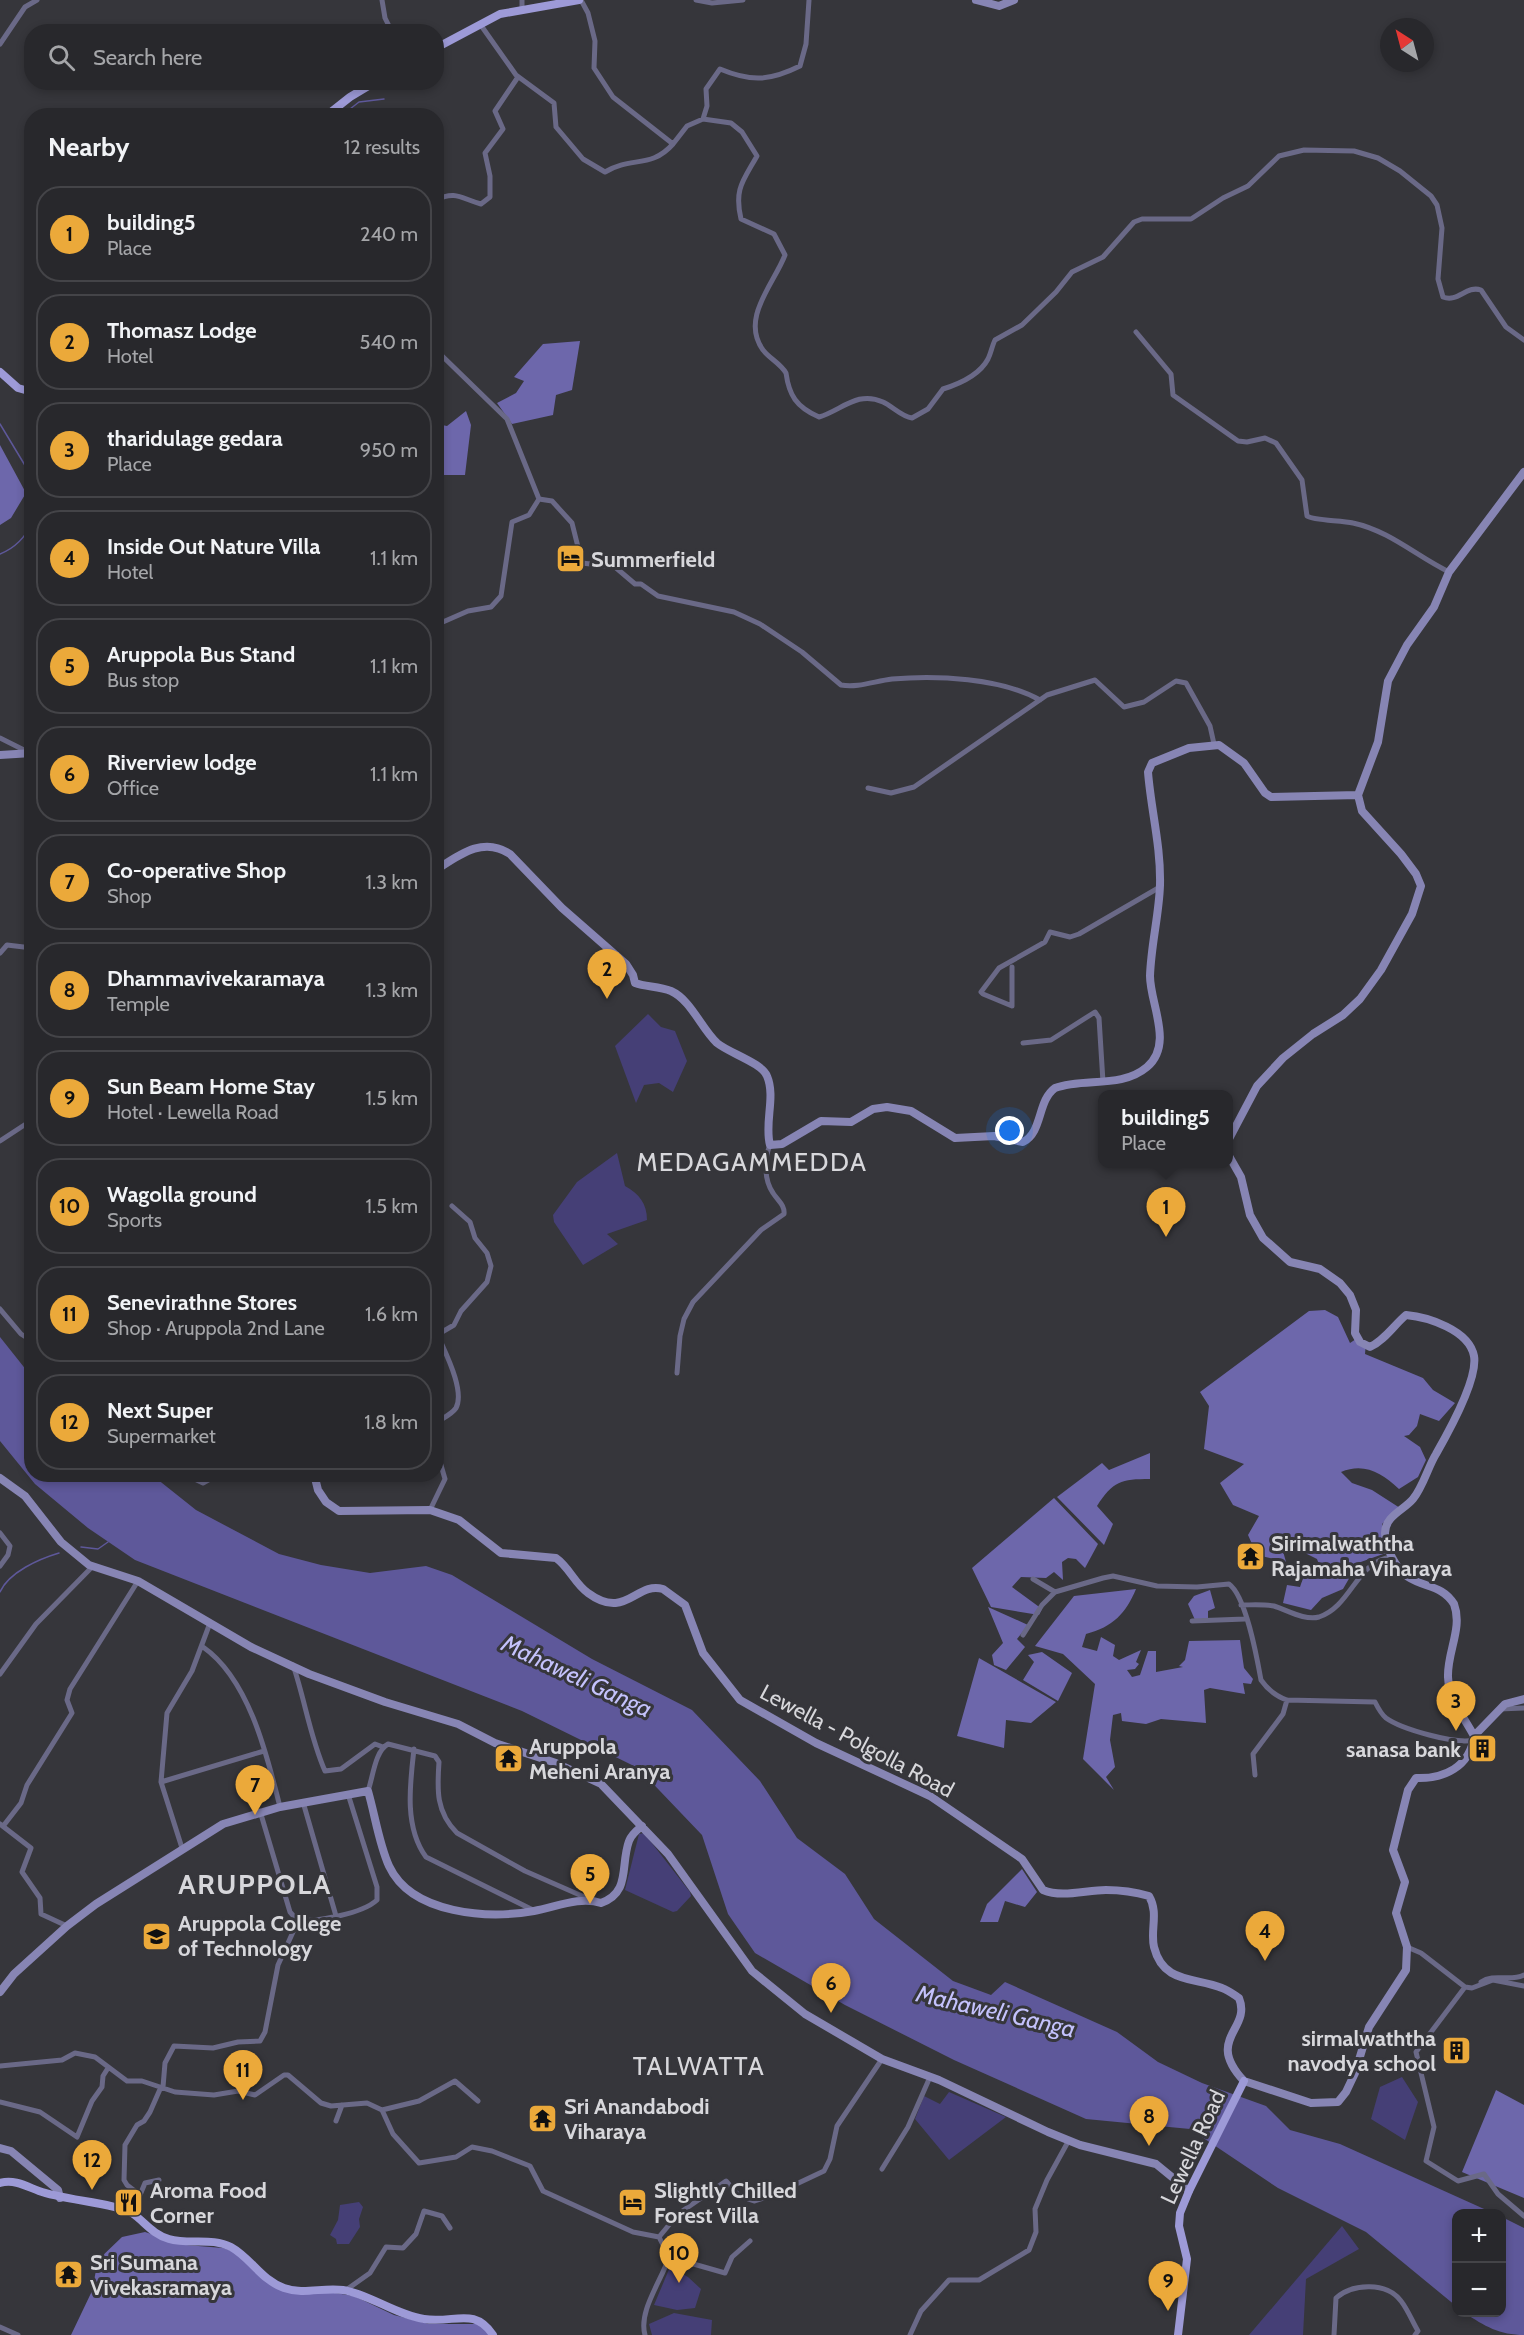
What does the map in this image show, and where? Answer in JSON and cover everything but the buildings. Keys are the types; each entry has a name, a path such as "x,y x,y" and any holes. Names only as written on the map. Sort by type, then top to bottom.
{"main road":[{"path":"444,44 522,4 580,0"},
{"path":"336,108 362,90"},
{"path":"0,372 18,388 24,390"},
{"name":"Lewella Road","path":"1178,2335 1186,2259 1179,2222 1188,2191 1243,2084"},
{"path":"0,2183 13,2182 60,2198 131,2213 147,2228 165,2238 191,2243 215,2242 234,2249 262,2276 283,2288 308,2292 345,2291 414,2318 441,2320 476,2318 486,2324 494,2335"}],"street":[{"path":"0,44 25,7 37,0"},
{"path":"382,0 388,24"},
{"path":"580,0 588,13 595,41 594,68 613,97 673,144"},
{"path":"696,0 712,3 743,0"},
{"path":"703,119 707,106 706,89 720,69 741,78 776,78 800,66 806,44 809,0"},
{"path":"976,0 999,6 1014,0"},
{"path":"480,24 518,77 554,103 556,127 583,159 605,172 627,164 662,157 687,126 703,119 731,123 742,132 757,156 742,182 736,199 741,219 774,234 785,255 758,309 755,327 762,349 786,373 787,389 791,396 819,417 854,399 868,398 879,400 909,418 918,415 928,409 943,389 956,386 982,367 995,340 1022,325 1056,292 1072,272 1103,257 1134,222 1142,219 1191,219 1223,198 1248,186 1279,156 1304,150 1354,151 1371,155 1394,166 1426,191 1437,206 1442,228 1438,272 1439,292 1443,297 1453,298 1473,288 1481,290 1506,327 1524,340"},
{"path":"444,196 456,194 481,204 490,197 490,176 485,153 503,129 495,111 518,77"},
{"path":"1136,332 1171,374 1173,395 1238,441 1247,442 1265,438 1276,442 1302,480 1307,516 1311,519 1335,519 1378,530 1449,572"},
{"path":"444,359 507,419 539,499 533,511 512,522 501,596 491,607 468,612 444,622"},
{"path":"1233,1131 1257,1086 1283,1058 1313,1034 1344,1015 1360,999 1381,970 1412,914 1421,886 1416,874 1401,854 1362,812 1358,795 1378,742 1388,681 1407,645 1434,607 1449,572 1524,472"},
{"path":"539,499 552,501 572,523 582,563 615,567 635,584 641,584 658,596 734,612 760,624 802,652 842,685 912,677 986,681 1019,689 1040,700"},
{"path":"868,788 891,793 914,787 1040,700 1064,688 1095,680 1100,682 1119,704 1132,706 1151,699 1169,684 1181,681 1190,687 1210,726 1214,744"},
{"path":"0,738 24,750"},
{"path":"770,1145 782,1144 821,1121 851,1122 873,1109 887,1107 911,1111 955,1138 994,1136 1023,1142 1033,1133 1050,1091 1059,1087 1104,1082 1141,1071 1148,1066 1157,1051 1160,1027 1153,1002 1150,973 1160,887 1158,841 1150,795 1149,766 1156,760 1214,744 1225,747 1244,763 1265,793 1271,797 1358,795"},
{"path":"0,754 24,753"},
{"path":"444,865 468,849 487,846 501,848 510,854 562,908 626,964 635,983 673,992 716,1041 732,1054 760,1067 767,1075 770,1093 766,1130 770,1145 766,1175 771,1189 784,1207 784,1214 761,1230 693,1302 684,1319 680,1336 677,1373"},
{"path":"1012,967 1012,1006 981,992 999,968 1045,942 1050,932 1070,937 1079,934 1160,887"},
{"path":"0,953 7,945 24,947"},
{"path":"1023,1043 1051,1040 1095,1012 1099,1018 1104,1082"},
{"path":"0,1142 24,1126"},
{"path":"1233,1163 1241,1177 1250,1215 1263,1238 1290,1262 1320,1269 1340,1283 1350,1295 1356,1310 1355,1333 1360,1342 1370,1347 1380,1342 1391,1327 1407,1315 1425,1317 1451,1330 1465,1341 1474,1356 1471,1376 1456,1419 1414,1498 1387,1524 1385,1533 1392,1557 1405,1575 1437,1587 1454,1604 1456,1627 1448,1668 1449,1683 1455,1703 1474,1738 1470,1752 1449,1774 1437,1779 1416,1778 1408,1790 1393,1850 1405,1882 1396,1913 1407,1947 1406,1970 1369,2027 1355,2073 1346,2092 1338,2102 1311,2103 1243,2084"},
{"path":"444,1331 454,1325 461,1311 487,1282 491,1266 487,1253 475,1238 470,1222 452,1206"},
{"path":"0,1309 24,1336"},
{"path":"444,1349 453,1370 458,1401 454,1411 444,1418"},
{"path":"0,1478 25,1496 61,1542 93,1566 138,1581 251,1647 386,1702 458,1724 495,1743 569,1769 601,1784 668,1854 752,1971 805,2014 882,2059 930,2077 1069,2140 1156,2164 1188,2191"},
{"name":"Lewella - Polgolla Road","path":"316,1482 326,1502 339,1511 430,1510 459,1520 501,1553 556,1558 582,1588 601,1600 619,1604 650,1589 663,1589 685,1605 703,1653 740,1700 800,1735 930,1797 1022,1859 1043,1890 1058,1893 1106,1890 1135,1892 1149,1896 1155,1915 1154,1949 1166,1970 1178,1977 1223,1988 1239,1998 1242,2013 1230,2034 1227,2049 1232,2065 1243,2084"},
{"path":"430,1510 444,1482"},
{"path":"0,1533 10,1546 8,1555 0,1566"},
{"path":"1241,1605 1272,1606 1305,1617 1317,1618 1329,1612 1348,1594 1365,1569 1380,1558 1392,1557"},
{"path":"0,1674 36,1624 93,1566"},
{"path":"1023,1635 1042,1605 1055,1592 1113,1576 1157,1586 1197,1587 1229,1584 1235,1588 1241,1605 1261,1680 1268,1690 1287,1700 1376,1702 1387,1719 1465,1743 1474,1738 1498,1709 1514,1700 1524,1699"},
{"path":"1034,1579 1055,1592"},
{"path":"67,1926 41,1914 40,1898 22,1872 31,1848 2,1824 21,1803 27,1785 72,1713 67,1700 70,1689 138,1581"},
{"path":"1192,1621 1245,1619"},
{"path":"182,1848 161,1782 167,1713 203,1647 210,1623"},
{"path":"203,1647 231,1672 246,1702 264,1751 280,1807"},
{"path":"293,1665 302,1692 314,1746 325,1771 342,1769 375,1744 414,1749 435,1756 438,1762 439,1805 449,1824 458,1833 525,1871 601,1903 618,1894 629,1839 642,1826"},
{"path":"1255,1775 1253,1755 1283,1714 1287,1700"},
{"path":"1498,1709 1524,1708"},
{"path":"383,1746 368,1791 389,1865 408,1890 423,1899 446,1907 485,1914 535,1911 589,1899"},
{"path":"414,1749 409,1800 420,1848 426,1857 535,1911"},
{"path":"161,1782 264,1751"},
{"path":"0,1992 14,1974 67,1926 182,1848 223,1824 260,1811 368,1791"},
{"path":"260,1811 290,1912 298,1921 316,1921 374,1903 378,1896 348,1794"},
{"path":"303,1802 336,1916"},
{"path":"140,2195 124,2180 125,2145 137,2125 144,2121 150,2112 162,2087 165,2062 174,2046 213,2048 238,2042 260,2041 265,2032 278,1965 298,1921"},
{"path":"1407,1947 1421,1953 1465,1987 1472,1988 1493,1980 1524,1986"},
{"path":"1472,1988 1487,1978 1519,1978 1524,1975"},
{"path":"1465,1987 1416,2052 1434,2127 1426,2161 1458,2181 1484,2174 1498,2194 1524,2216"},
{"path":"0,2066 62,2060 75,2053 95,2057 127,2081 142,2081 175,2092 214,2096 238,2091 255,2095 288,2075 321,2103 342,2105 367,2103 382,2110 419,2101 455,2081 478,2101"},
{"path":"659,2237 678,2214 726,2181 739,2196 754,2200 773,2195 824,2171 830,2159 837,2126 882,2059"},
{"path":"0,2102 40,2112 77,2137 92,2101 102,2086 103,2076 108,2068"},
{"path":"882,2169 908,2127 930,2077"},
{"path":"336,2121 342,2105"},
{"path":"382,2110 393,2134 419,2163 456,2157 472,2148 492,2151 530,2166 543,2191 633,2232 659,2237"},
{"path":"910,2335 921,2311 950,2280 979,2280 1029,2250 1036,2232 1035,2209 1047,2180 1069,2140"},
{"path":"0,2148 11,2151 58,2190 60,2198"},
{"path":"131,2213 145,2183 159,2180"},
{"path":"345,2291 370,2273 386,2247 403,2248 416,2234 424,2211 442,2216 450,2228"},
{"path":"659,2237 669,2257 725,2273 732,2257 750,2241"},
{"path":"645,2335 647,2311 669,2257"},
{"path":"1334,2335 1336,2298 1345,2290 1361,2286 1386,2290 1401,2301 1418,2334"},
{"path":"0,2327 18,2335"}],"shaded area":[{"path":"580,341 572,390 556,395 553,415 512,424 497,403 516,393 524,381 514,377 543,344"},
{"path":"466,411 471,425 465,475 444,475 444,425 447,426"},
{"path":"0,445 24,489 24,496 11,518 0,525"},
{"path":"648,1014 661,1027 675,1031 687,1061 673,1092 659,1083 644,1085 636,1103 615,1046"},
{"path":"617,1153 625,1186 641,1200 646,1209 647,1220 607,1234 618,1244 583,1265 554,1222 553,1215 577,1182"},
{"path":"1325,1310 1338,1317 1350,1343 1359,1337 1366,1342 1365,1354 1423,1378 1433,1390 1455,1403 1439,1421 1420,1414 1417,1426 1409,1435 1404,1436 1420,1447 1426,1460 1418,1477 1399,1489 1386,1478 1372,1471 1357,1468 1341,1472 1352,1483 1372,1490 1400,1508 1382,1524 1386,1553 1358,1563 1343,1589 1322,1598 1311,1610 1283,1603 1287,1585 1300,1587 1303,1578 1298,1574 1302,1569 1318,1573 1320,1567 1317,1559 1295,1548 1293,1537 1281,1544 1286,1562 1257,1555 1248,1535 1259,1516 1233,1505 1220,1483 1244,1464 1204,1449 1209,1406 1200,1392 1309,1311"},
{"path":"1150,1453 1150,1479 1125,1481 1113,1486 1097,1506 1113,1524 1104,1545 1057,1497 1102,1463 1109,1470"},
{"path":"1054,1498 1098,1544 1085,1568 1076,1559 1068,1558 1062,1562 1063,1580 1054,1572 1046,1578 1021,1577 1012,1587 1042,1609 1039,1615 991,1607 972,1568"},
{"path":"1136,1589 1123,1612 1111,1623 1086,1634 1082,1647 1097,1651 1101,1637 1115,1645 1113,1656 1119,1660 1141,1650 1136,1662 1139,1664 1135,1669 1127,1670 1132,1677 1140,1675 1148,1651 1156,1651 1156,1672 1183,1667 1179,1666 1185,1660 1189,1641 1240,1640 1244,1668 1253,1679 1251,1684 1243,1683 1245,1694 1210,1688 1204,1690 1206,1723 1161,1719 1146,1724 1122,1721 1121,1713 1113,1715 1110,1740 1115,1767 1106,1777 1114,1790 1083,1759 1095,1684 1063,1654 1035,1646 1074,1596"},
{"path":"1210,1590 1215,1608 1208,1611 1208,1618 1195,1620 1188,1604 1194,1596"},
{"path":"988,1607 1028,1625 1017,1639 1025,1647 1006,1670 994,1665 992,1655 1003,1643"},
{"path":"1042,1652 1072,1673 1058,1701 1023,1680 1034,1662 1028,1655"},
{"path":"979,1658 1056,1702 1031,1723 1006,1720 1004,1748 957,1736"},
{"path":"644,1833 690,1892 691,1896 677,1911 673,1912 625,1890 639,1834"},
{"path":"1022,1869 1037,1892 1025,1907 1005,1901 998,1922 980,1922 987,1904"},
{"path":"1402,2077 1418,2102 1405,2140 1371,2119 1380,2087"},
{"path":"1496,2090 1524,2105 1524,2198 1462,2172"},
{"path":"949,2092 1006,2117 949,2160 915,2119 924,2096 940,2104"},
{"path":"359,2202 363,2207 359,2219 360,2227 349,2244 337,2244 336,2239 330,2235 338,2220 340,2205"},
{"path":"1342,2226 1359,2249 1306,2279 1303,2335 1249,2335"},
{"path":"145,2232 186,2245 223,2248 241,2254 272,2283 354,2296 394,2315 429,2324 480,2324 490,2335 71,2335 92,2291 98,2260 122,2237"},
{"path":"670,2267 688,2277 701,2289 695,2308 677,2310 654,2305"},
{"path":"674,2313 712,2320 711,2335 652,2335 649,2324"}],"water":[{"path":"0,1337 24,1367 24,1470 0,1441"},
{"name":"Mahaweli Ganga","path":"33,1482 161,1482 196,1510 279,1554 321,1565 370,1573 426,1566 452,1575 592,1659 692,1710 760,1781 797,1838 845,1874 874,1919 953,1981 991,1995 1005,1982 1117,2032 1158,2062 1202,2083 1266,2106 1290,2130 1340,2144 1484,2209 1452,2209 1452,2303 1366,2232 1278,2188 1190,2129 1086,2119 954,2060 845,2005 755,1953 728,1914 702,1835 638,1768 522,1711 135,1560 88,1528"},
{"path":"1506,2219 1524,2228 1524,2335 1493,2329 1471,2317 1506,2317"}],"waterway":[{"path":"351,108 359,102 384,99"},
{"path":"0,424 24,464"},
{"path":"0,554 10,549 24,536"},
{"path":"81,1547 98,1549 108,1542"},
{"path":"0,1592 17,1572 59,1553"}],"place":[{"name":"Summerfield","path":"570,559"},
{"name":"Thomasz Lodge","path":"607,999"},
{"name":"building5","path":"1166,1237"},
{"name":"Sirimalwaththa Rajamaha Viharaya","path":"1250,1556"},
{"name":"tharidulage gedara","path":"1456,1731"},
{"name":"sanasa bank","path":"1482,1749"},
{"name":"Aruppola Meheni Aranya","path":"508,1759"},
{"name":"Co-operative Shop","path":"255,1815"},
{"name":"Aruppola Bus Stand","path":"590,1904"},
{"name":"Aruppola College of Technology","path":"157,1936"},
{"name":"Inside Out Nature Villa","path":"1265,1961"},
{"name":"Riverview lodge","path":"831,2013"},
{"name":"sirmalwaththa navodya school","path":"1457,2051"},
{"name":"Senevirathne Stores","path":"243,2100"},
{"name":"Sri Anandabodi Viharaya","path":"543,2119"},
{"name":"Dhammavivekaramaya","path":"1149,2146"},
{"name":"Next Super","path":"92,2190"},
{"name":"Aroma Food Corner","path":"129,2203"},
{"name":"Slightly Chilled Forest Villa","path":"633,2203"},
{"name":"Sri Sumana Vivekasramaya","path":"69,2275"},
{"name":"Wagolla ground","path":"679,2283"},
{"name":"Sun Beam Home Stay","path":"1168,2311"}],"district":[{"name":"MEDAGAMMEDDA","path":"752,1162"},
{"name":"ARUPPOLA","path":"255,1884"},
{"name":"TALWATTA","path":"699,2066"}]}
